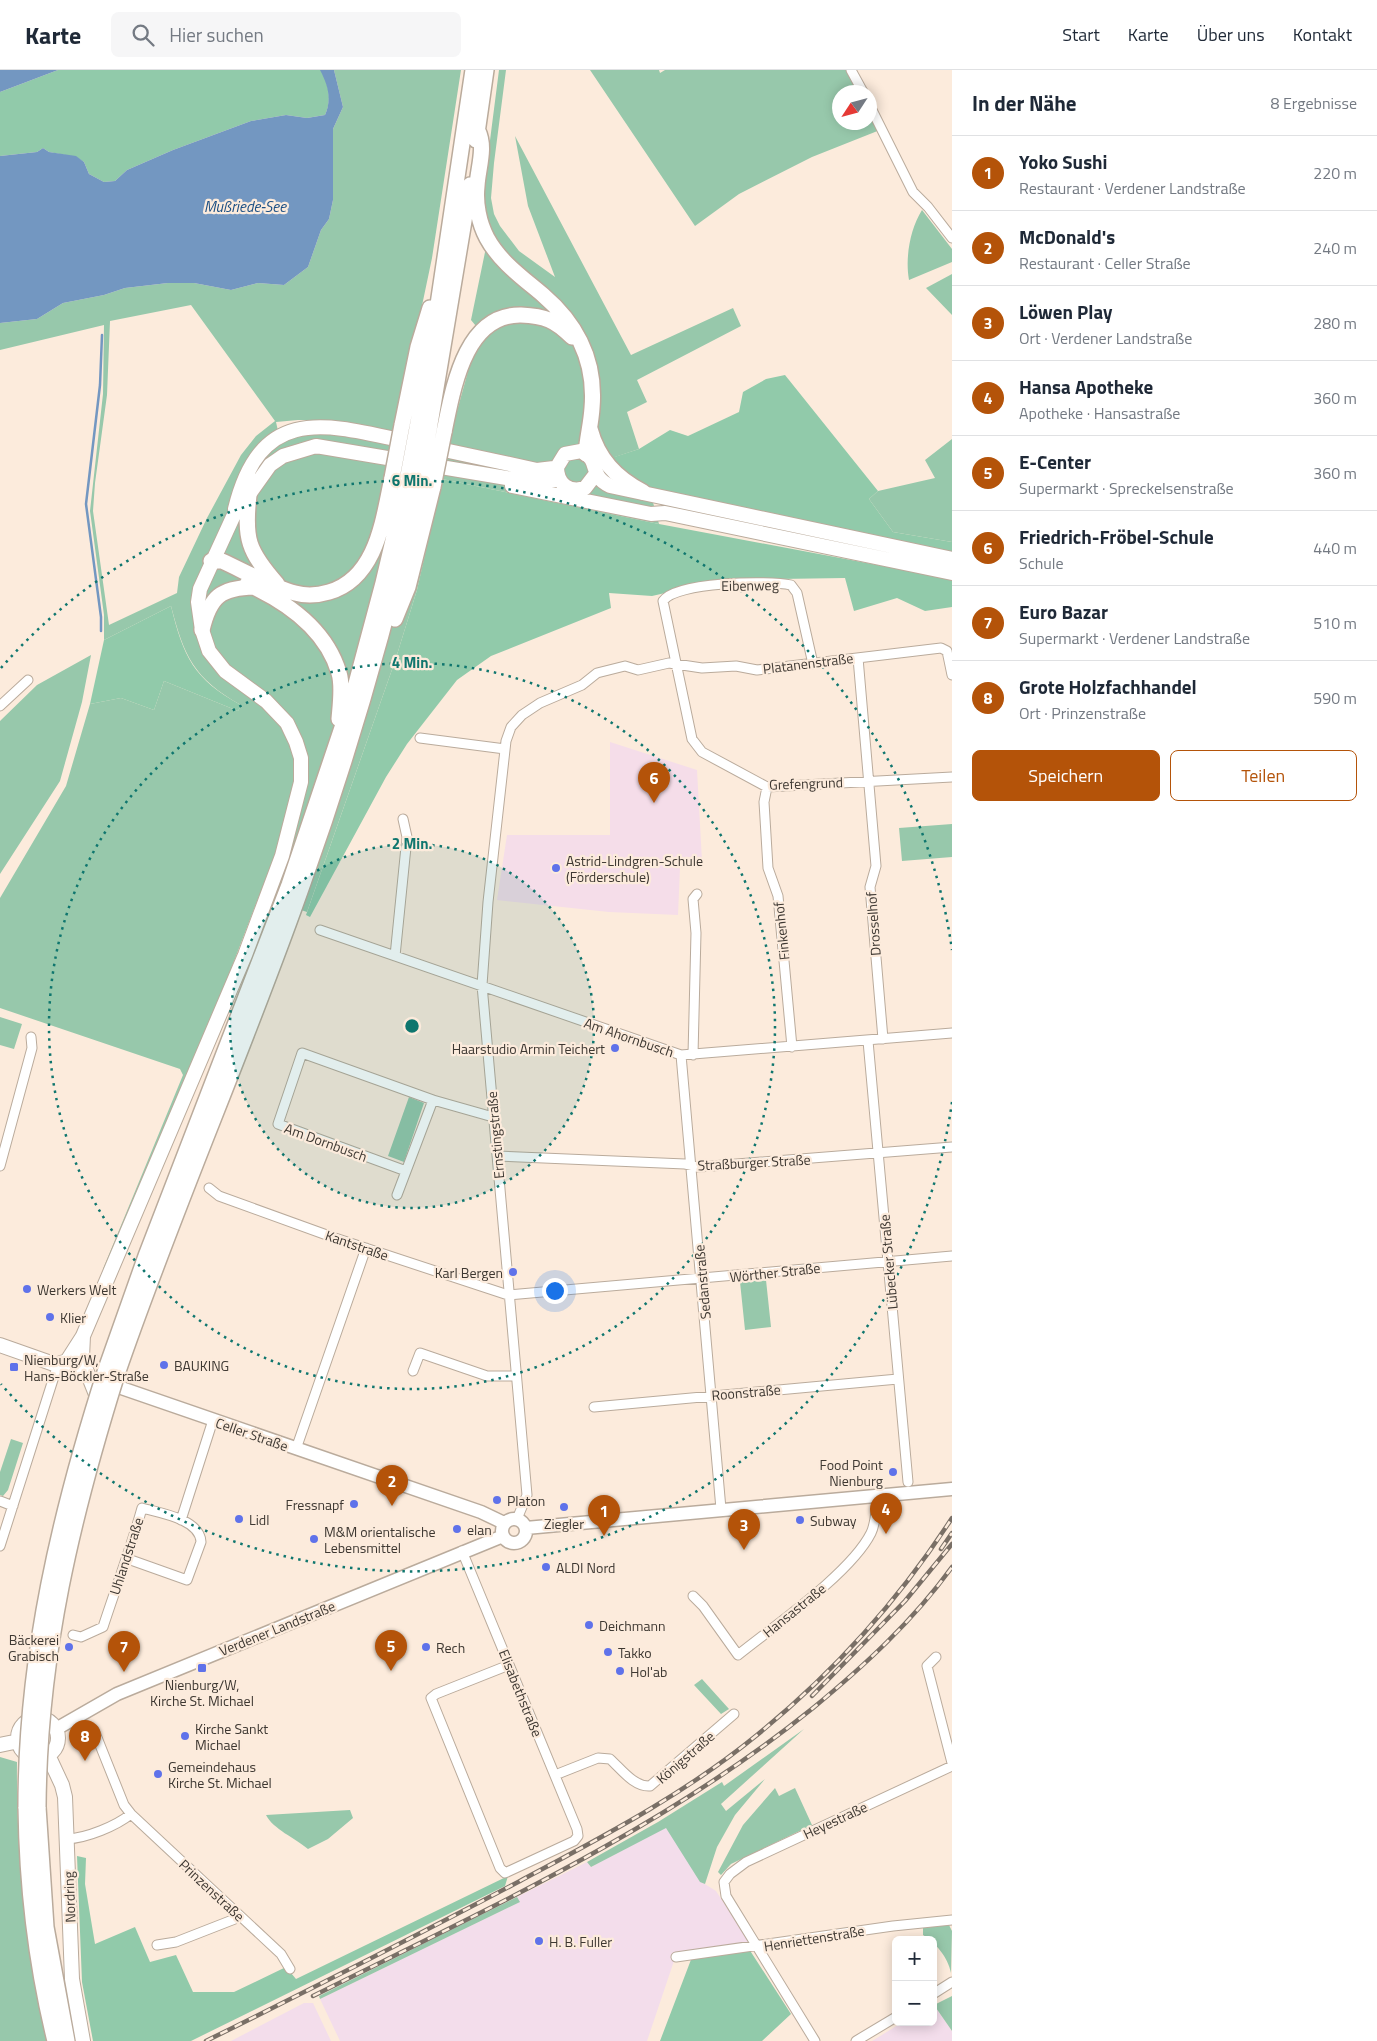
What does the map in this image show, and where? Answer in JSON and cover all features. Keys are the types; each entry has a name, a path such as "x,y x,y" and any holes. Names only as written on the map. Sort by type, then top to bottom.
{"highway":[{"path":"55,2041 41,1973 29,1888 32,1807 44,1694 58,1596 112,1371 146,1256 284,899 337,743 413,482 423,429 418,347 447,249 473,70"},
{"path":"112,1371 158,1259 303,885 347,756 372,673 397,579 423,429 456,275 486,70"},
{"path":"478,130 482,140 476,188 478,204 487,237 498,256 565,316 578,334 589,358 593,386 589,425 581,452"},
{"path":"423,429 454,385 469,348 478,335 491,324 512,315 539,316 558,323 568,333 583,360 588,385 581,452"},
{"path":"589,425 599,452 609,468 619,478 643,492"},
{"path":"211,562 222,561 296,594 319,595 341,589 361,570 413,482"},
{"path":"249,495 247,538 256,560 278,585"},
{"path":"211,562 219,571 281,600 312,626 329,648 340,675 337,743"},
{"path":"202,630 208,611 222,593 233,588 254,587"},
{"path":"32,1807 46,1927 68,2041"}],"main road":[{"path":"233,517 239,491 253,463 272,441 298,428 322,426 348,429 558,473"},
{"path":"58,1364 67,1361 83,1336 255,930 282,856 301,782 301,758 287,723 266,701 225,672 210,651 202,630 198,602 200,589 233,517 258,479 270,465 283,456 316,446 332,447 418,464 512,479 558,473"},
{"path":"558,473 565,454 581,452 594,463 595,475 601,482 610,486 952,559"},
{"path":"418,464 428,469 952,572"},
{"path":"558,473 567,488 579,490 585,488 595,475"},
{"path":"585,488 609,498 654,507 664,514"},
{"path":"35,1718 48,1721 56,1729 58,1741 53,1752 42,1758 30,1756 20,1747 18,1741 21,1728 35,1718 52,1590 95,1419 97,1397 82,1356 83,1336"},
{"name":"Celler Straße","path":"0,1345 481,1512 503,1530"},
{"path":"522,1523 525,1536 516,1543 510,1542 503,1530 510,1519 522,1523 721,1509 952,1489"},
{"name":"Verdener Landstraße","path":"56,1729 117,1694 462,1551 503,1530"},
{"path":"0,1745 18,1741"},
{"name":"Nordring","path":"48,1755 62,1785 65,1797 72,1978 83,2041"}],"street":[{"path":"851,70 860,85"},
{"path":"877,118 913,192 928,207 952,238"},
{"name":"Eibenweg","path":"676,663 663,608 666,597 689,589 730,582 785,584 795,588 813,664"},
{"name":"Platanenstraße","path":"676,663 702,668 736,666 757,670 941,648 947,651 952,675"},
{"name":"Drosselhof","path":"858,658 876,866 870,887 883,1039"},
{"name":"Grefengrund","path":"676,663 693,744 702,752 767,787 952,777"},
{"name":"Ernstingstraße","path":"522,1523 527,1495 482,985 488,902 505,749 511,727 522,715 540,703 582,685 597,673 625,666 638,670 676,663"},
{"path":"0,706 28,680"},
{"path":"420,738 505,749"},
{"name":"Finkenhof","path":"767,787 764,802 768,868 778,896 792,1047"},
{"path":"395,956 407,837 404,819"},
{"path":"693,1055 696,933 693,899 697,894"},
{"name":"Am Ahornbusch","path":"320,930 681,1055 952,1033"},
{"path":"0,1166 32,1048 31,1036"},
{"name":"Lübecker Straße","path":"868,1041 880,1153 908,1482"},
{"name":"Am Dornbusch","path":"406,1171 278,1124 302,1053 433,1100 493,1117"},
{"name":"Sedanstraße","path":"681,1055 721,1509"},
{"path":"397,1195 433,1100"},
{"name":"Straßburger Straße","path":"496,1156 692,1166 699,1168 952,1147"},
{"name":"Kantstraße","path":"209,1188 220,1196 366,1248 508,1295"},
{"path":"296,1449 366,1248"},
{"name":"Wörther Straße","path":"508,1295 701,1280 952,1256"},
{"path":"413,1371 420,1353 487,1376 516,1376"},
{"path":"0,1546 58,1364"},
{"name":"Roonstraße","path":"594,1407 898,1379"},
{"path":"128,1559 187,1580 201,1542 201,1537 188,1522 181,1520 214,1420"},
{"name":"Hansastraße","path":"693,1596 704,1606 738,1656 832,1578 855,1556 871,1532 878,1496"},
{"path":"0,1502 12,1506"},
{"name":"Uhlandstraße","path":"73,1635 81,1637 103,1627 122,1569 128,1559 142,1508 181,1520"},
{"name":"Elisabethstraße","path":"462,1551 555,1775 578,1836 574,1841 505,1874 500,1868 431,1698 436,1694 509,1665"},
{"path":"936,1657 927,1666 952,1765"},
{"name":"Königstraße","path":"555,1775 598,1758 604,1758 610,1759 636,1783 644,1787 650,1786 734,1714"},
{"name":"Prinzenstraße","path":"94,1730 124,1805 131,1814 281,1954 290,1970"},
{"name":"Heyestraße","path":"757,1947 726,1896 724,1882 730,1874 746,1862 952,1765"},
{"path":"67,1839 78,1838 124,1820 131,1814"},
{"path":"157,1945 176,1942 240,1917"},
{"name":"Henriettenstraße","path":"676,1957 757,1947 893,1926 952,1920"},
{"path":"757,1947 815,2041"},
{"path":"937,1991 952,1982"},
{"path":"856,2041 892,2019"}],"shaded area":[{"path":"610,742 697,770 702,861 680,868 678,915 609,912 497,900 507,835 610,835"},
{"name":"H. B. Fuller","path":"666,1827 700,1881 716,1891 750,1943 677,1952 647,2041 340,2041 320,1999 519,1902 517,1897 587,1862 591,1867"},
{"path":"304,2003 313,2003 331,2041 231,2041"},
{"path":"937,2009 952,2031 952,2041 872,2041 896,2026 937,2026"}],"green space":[{"path":"58,70 321,70 328,87 329,98 325,115 307,118 286,115 251,121 173,150 127,170 115,181 104,182 89,174 84,162 76,157 49,152 43,148 37,152 0,156 0,92"},
{"path":"334,70 461,70 432,258 386,477 440,488 417,590 395,661 307,912 259,896 228,977 107,1271 103,1269 183,1075 180,1069 0,1008 0,898 66,786 90,704 121,698 154,710 164,681 238,711 241,705 212,686 193,664 181,639 171,606 104,640 104,615 90,511 103,394 104,325 0,350 0,323 37,319 63,303 104,295 125,288 168,283 194,283 231,290 258,283 284,285 308,267 321,230 329,219 333,200 333,129 343,107","holes":["191,305 275,421 256,436 241,455 207,518 179,577 177,593 109,625 93,511 107,395 110,321","318,420 293,424 278,431 276,422"]},
{"path":"499,70 506,70 491,198 494,214 500,226 519,251 555,277 528,206 515,136 631,355 733,308 741,326 637,380 647,402 627,412 639,449 609,459 649,488 659,524 442,479 451,433 473,353 485,337 471,320 490,228 483,195"},
{"path":"590,70 659,70 660,73 665,70 848,70 856,85 832,85 832,130 877,130 877,124 880,130 812,157 739,194 695,226"},
{"path":"922,210 952,249 952,262 909,280 908,253 914,226"},
{"path":"952,274 952,315 926,288"},
{"path":"785,375 878,491 869,499 893,532 952,542 952,552 649,488 626,477 608,459 639,449 670,430 688,436 739,412 743,392 766,379"},
{"path":"952,439 952,542 893,532 869,499 878,491 935,478 925,460"},
{"path":"442,479 659,524 952,579 952,607 925,611 897,598 854,611 845,578 722,580 652,596 609,593 611,608 491,656 457,680 407,744 386,777 310,917 306,915 395,661 417,590"},
{"path":"171,606 180,639 193,665 212,686 241,705 238,711 164,681 154,710 121,698 90,704 104,640"},
{"path":"91,655 82,702 60,781 0,874 0,721 37,685"},
{"path":"952,824 952,857 902,861 899,828"},
{"path":"0,1017 22,1024 14,1049 0,1045"},
{"path":"409,1097 424,1103 404,1162 388,1156"},
{"path":"766,1280 771,1327 745,1330 740,1282"},
{"path":"11,1439 23,1443 8,1490 3,1496 0,1495 0,1472"},
{"path":"702,1679 729,1709 721,1714 694,1685"},
{"path":"804,1729 721,1804 726,1811 765,1779 735,1815 717,1847 705,1884 700,1882 666,1828 591,1867 587,1862 658,1822 722,1782 724,1786"},
{"path":"0,1757 17,1762 18,1833 24,1903 33,1972 47,2041 0,2041"},
{"path":"775,1788 779,1796 795,1788 812,1825 731,1864 721,1875 718,1872 743,1825"},
{"path":"350,1810 353,1818 328,1839 308,1849 274,1825 266,1815"},
{"path":"77,1856 86,1858 85,1884 95,1944 135,1927 150,1962 176,1955 193,1992 234,1992 286,1967 296,1979 508,1876 505,1886 191,2041 93,2041 82,1982"},
{"path":"517,1897 520,1902 320,1999 319,1996"},
{"path":"949,1925 952,1931 951,1973 947,1961 937,1948 937,1936 924,1936 923,1928"},
{"path":"749,1949 791,2014 762,2041 660,2041 692,1957"},
{"path":"952,1996 952,2031 937,2009 937,2004"}],"water":[{"path":"0,70 58,70 0,92"},
{"name":"Mußriede-See","path":"320,70 334,70 343,107 333,129 333,200 329,219 321,230 308,267 284,285 258,283 231,290 194,283 168,283 125,288 104,295 63,303 37,319 0,323 0,156 37,152 43,148 49,152 76,156 84,162 89,174 104,182 115,181 127,170 173,150 251,121 286,115 307,118 325,115 329,98"}],"waterway":[{"path":"101,631 101,617 86,504 100,385 102,335"}],"railway":[{"path":"206,2041 582,1848 642,1814 701,1777 785,1712 838,1661 887,1607 952,1518"},
{"path":"941,1549 952,1533"},
{"path":"812,1696 905,1601 952,1544"},
{"path":"313,1996 571,1865 634,1830 755,1752 813,1708 851,1676 921,1606 952,1567"}],"place":[{"name":"Friedrich-Fröbel-Schule","path":"654,803"},
{"name":"Astrid-Lindgren-Schule (Förderschule)","path":"556,868"},
{"name":"Haarstudio Armin Teichert","path":"615,1048"},
{"name":"Karl Bergen","path":"513,1272"},
{"name":"Werkers Welt","path":"27,1289"},
{"name":"Klier","path":"50,1317"},
{"name":"BAUKING","path":"164,1365"},
{"name":"Nienburg/W, Hans-Böckler-Straße","path":"14,1367"},
{"name":"Food Point Nienburg","path":"893,1472"},
{"name":"Platon","path":"497,1500"},
{"name":"Fressnapf","path":"354,1504"},
{"name":"McDonald's","path":"392,1506"},
{"name":"Ziegler","path":"564,1507"},
{"name":"Lidl","path":"239,1519"},
{"name":"Subway","path":"800,1520"},
{"name":"elan","path":"457,1529"},
{"name":"Hansa Apotheke","path":"886,1534"},
{"name":"Yoko Sushi","path":"604,1536"},
{"name":"M&M orientalische Lebensmittel","path":"314,1539"},
{"name":"Löwen Play","path":"744,1550"},
{"name":"ALDI Nord","path":"546,1567"},
{"name":"Deichmann","path":"589,1625"},
{"name":"Bäckerei Grabisch","path":"69,1647"},
{"name":"Rech","path":"426,1647"},
{"name":"Takko","path":"608,1652"},
{"name":"Nienburg/W, Kirche St. Michael","path":"202,1668"},
{"name":"E-Center","path":"391,1671"},
{"name":"Hol'ab","path":"620,1671"},
{"name":"Euro Bazar","path":"124,1672"},
{"name":"Kirche Sankt Michael","path":"185,1736"},
{"name":"Grote Holzfachhandel","path":"85,1761"},
{"name":"Gemeindehaus Kirche St. Michael","path":"158,1774"},
{"name":"H. B. Fuller","path":"539,1941"}]}
